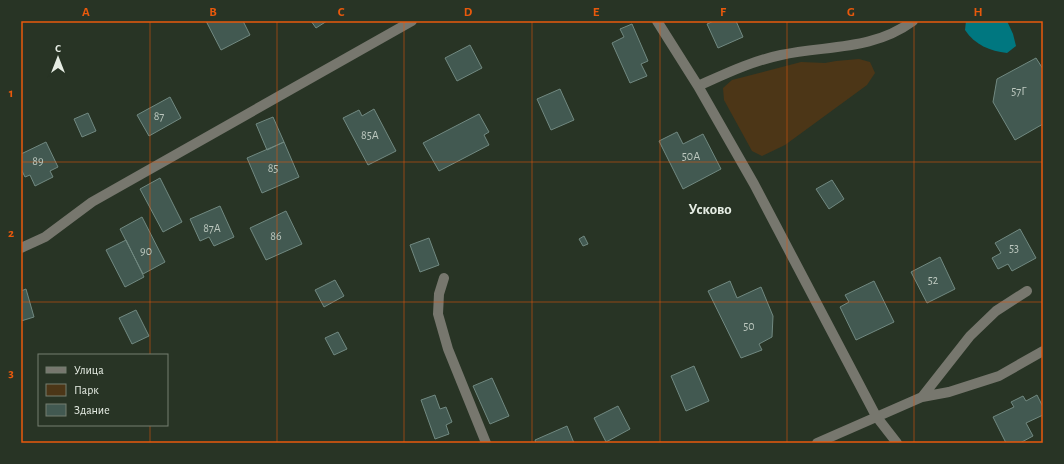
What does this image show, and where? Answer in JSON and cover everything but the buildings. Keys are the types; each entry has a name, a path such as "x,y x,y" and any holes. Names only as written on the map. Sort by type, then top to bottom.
{"street":[{"path":"21,248 45,237 92,202 412,21"},
{"path":"657,21 698,86 754,184 876,416 897,443"},
{"path":"698,86 749,63 782,55 872,41 891,34 913,21"},
{"path":"444,278 439,294 438,314 448,349 486,443"},
{"path":"922,396 970,336 996,311 1027,291"},
{"path":"817,443 922,396 949,392 999,376 1043,351"}],"green space":[{"path":"859,59 870,62 875,73 867,85 785,145 762,156 752,151 724,100 723,88 732,80 801,62 825,63"}],"water":[{"path":"966,21 1007,21 1013,34 1016,46 1007,53 995,51 983,46 973,40 965,30"}],"district":[{"name":"Усково","path":"710,209"}]}
